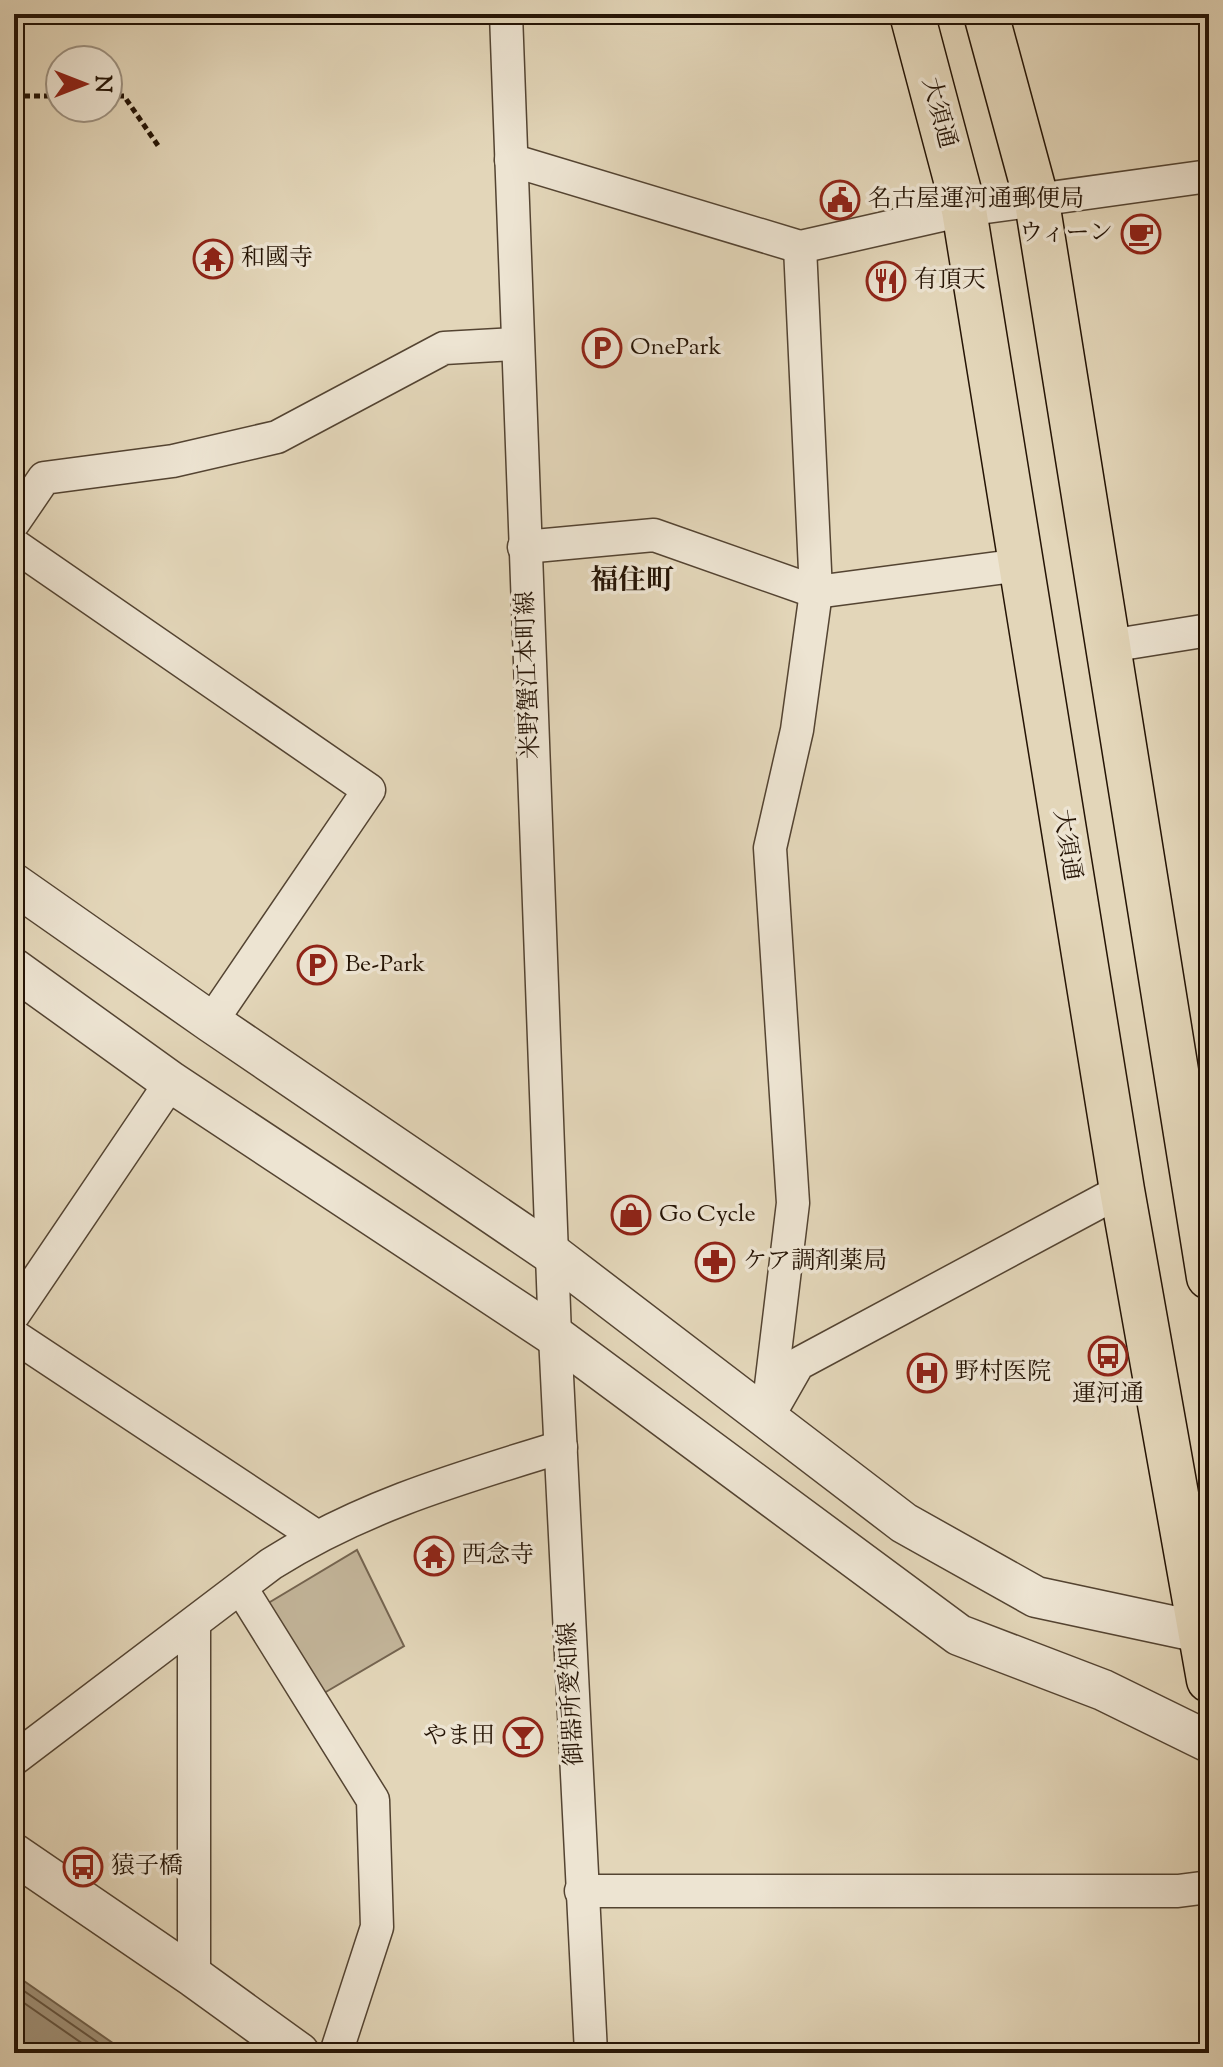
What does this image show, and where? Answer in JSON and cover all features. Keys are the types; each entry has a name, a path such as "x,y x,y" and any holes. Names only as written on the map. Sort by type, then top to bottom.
{"main road":[{"name":"大須通","path":"912,14 964,210 1122,1190 1204,1634 1209,1680"},
{"path":"986,14 1037,202 1109,646 1199,1152 1209,1277"}],"street":[{"name":"米野蟹江本町線","path":"506,14 555,1336"},
{"path":"511,160 800,247 964,210 1209,176"},
{"path":"767,1419 793,1203 770,848 797,730 816,592 800,247"},
{"path":"14,522 44,478 173,461 277,437 444,348 516,344"},
{"path":"524,547 654,535 816,592 1021,565"},
{"path":"14,545 369,790 211,1022"},
{"path":"1109,646 1209,630"},
{"path":"14,884 552,1254 904,1523 1036,1597 1204,1634"},
{"path":"14,969 171,1082 555,1336 959,1635 1103,1690 1209,1742"},
{"path":"14,1314 171,1082"},
{"path":"767,1419 798,1364 1122,1190"},
{"path":"14,1336 316,1536"},
{"name":"御器所愛知線","path":"555,1336 591,2053"},
{"path":"14,1759 271,1564 316,1536 428,1487 561,1447"},
{"path":"241,1588 373,1800 377,1927 336,2053"},
{"path":"194,1624 194,1977"},
{"path":"14,1854 299,2053"},
{"path":"581,1891 1178,1891 1209,1887"}],"path":[{"path":"14,96 44,96"},
{"path":"124,96 159,147"}],"shaded area":[{"path":"357,1550 404,1646 319,1696 265,1605"}],"water":[{"path":"14,1974 127,2053 14,2053"}],"place":[{"name":"名古屋運河通郵便局","path":"840,200"},
{"name":"ウィーン","path":"1141,234"},
{"name":"和國寺","path":"213,259"},
{"name":"有頂天","path":"886,281"},
{"name":"OnePark","path":"602,348"},
{"name":"Be-Park","path":"317,965"},
{"name":"Go Cycle","path":"631,1215"},
{"name":"ケア調剤薬局","path":"715,1262"},
{"name":"運河通","path":"1108,1356"},
{"name":"野村医院","path":"927,1373"},
{"name":"西念寺","path":"434,1556"},
{"name":"やま田","path":"523,1737"},
{"name":"猿子橋","path":"83,1867"}],"district":[{"name":"福住町","path":"632,582"}]}
